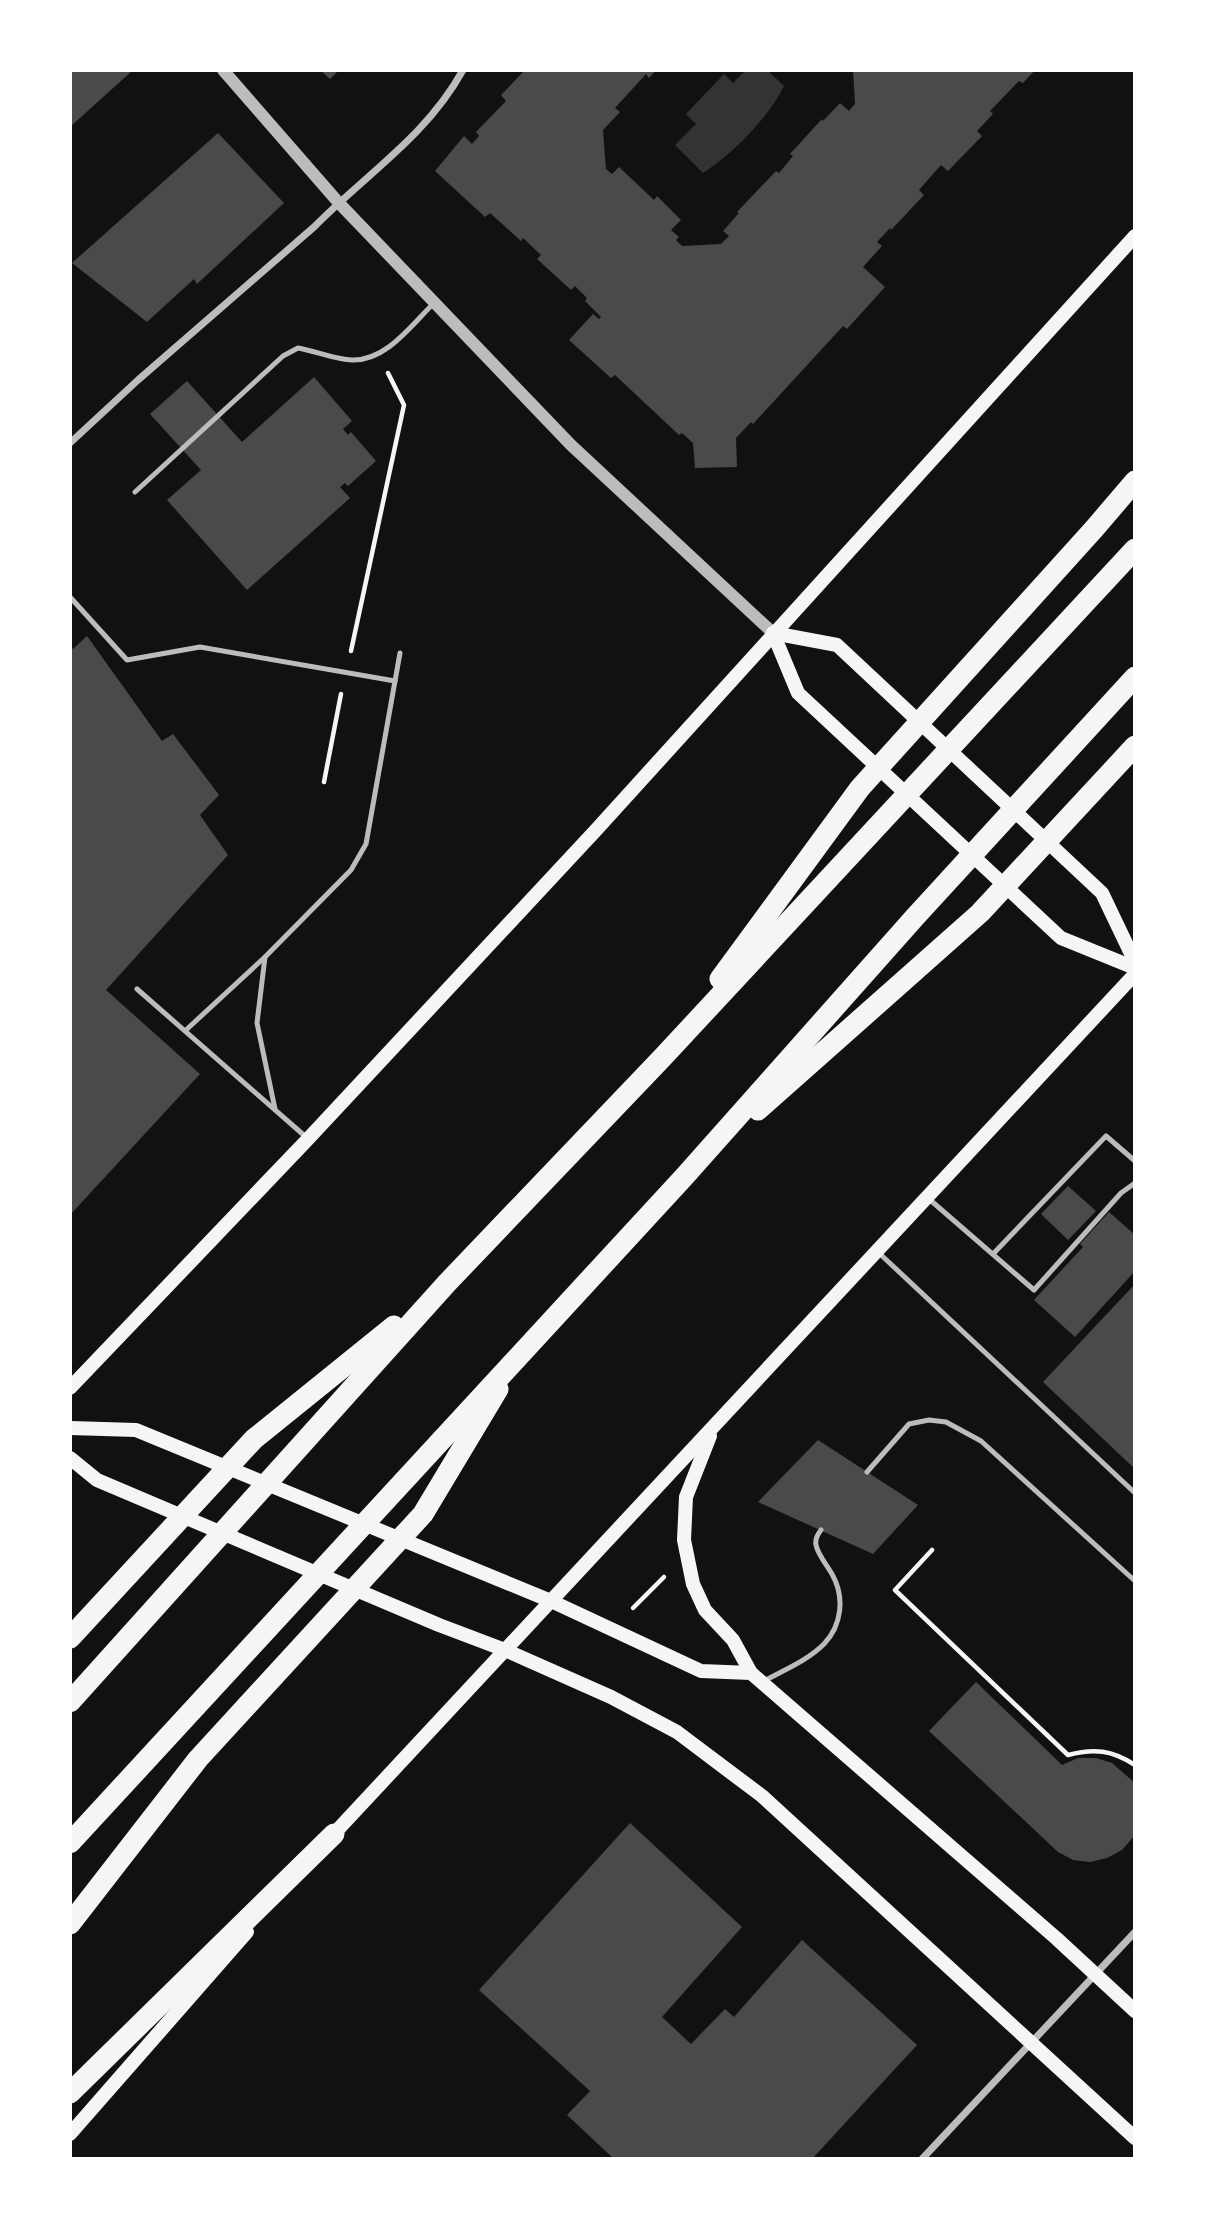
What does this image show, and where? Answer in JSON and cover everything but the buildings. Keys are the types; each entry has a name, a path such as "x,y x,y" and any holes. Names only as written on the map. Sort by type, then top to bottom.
{"highway":[{"path":"662,1058 860,788 1135,481"},
{"path":"70,1702 447,1283 662,1058 1135,548"},
{"path":"70,1843 684,1177 915,917 1135,677"},
{"path":"684,1177 980,913 1135,746"},
{"path":"70,1638 254,1440 447,1283"},
{"path":"70,1924 198,1759 423,1514 521,1351"},
{"path":"70,2093 334,1834"}],"main road":[{"path":"70,1388 308,1139 596,830 1135,236"},
{"path":"773,633 837,645 1102,893 1135,962"},
{"path":"773,633 798,693 1061,938 1135,968"},
{"path":"70,2134 334,1834 1135,974"},
{"path":"714,1426 685,1497 684,1540 693,1584 705,1610 733,1640 756,1677 1135,2011"},
{"path":"70,1428 136,1430 551,1601 701,1671 756,1677"},
{"path":"70,1458 97,1480 439,1625 505,1650 611,1697 688,1740 762,1796 1135,2138"}],"street":[{"path":"223,70 338,202 571,444 773,633"},
{"path":"70,443 314,227 338,202 389,161 432,117 463,70"},
{"path":"922,2159 1135,1932"}],"lane":[{"path":"135,492 283,356 299,348 351,360 373,358 435,302"},
{"path":"70,597 127,660 200,647 395,681"},
{"path":"186,1030 265,957 351,870 366,844 400,653"},
{"path":"265,957 257,1023 275,1109"},
{"path":"137,989 308,1139"},
{"path":"993,1254 1106,1136 1135,1161"},
{"path":"927,1197 1034,1290 1121,1193 1135,1183"},
{"path":"876,1251 923,1292 1135,1493"},
{"path":"867,1472 909,1424 929,1420 946,1422 981,1441 1135,1581"},
{"path":"756,1677 814,1653 837,1626 840,1612 839,1594 834,1577 816,1546 821,1530"}],"path":[{"path":"324,782 404,405 387,373 398,367"},
{"path":"932,1550 895,1590 1068,1755 1097,1749 1111,1752 1135,1765"},
{"path":"628,1613 669,1571"}],"shaded area":[{"path":"746,70 767,70 784,86 749,134 703,173 675,145 696,124 686,114 724,74 733,83"}]}
